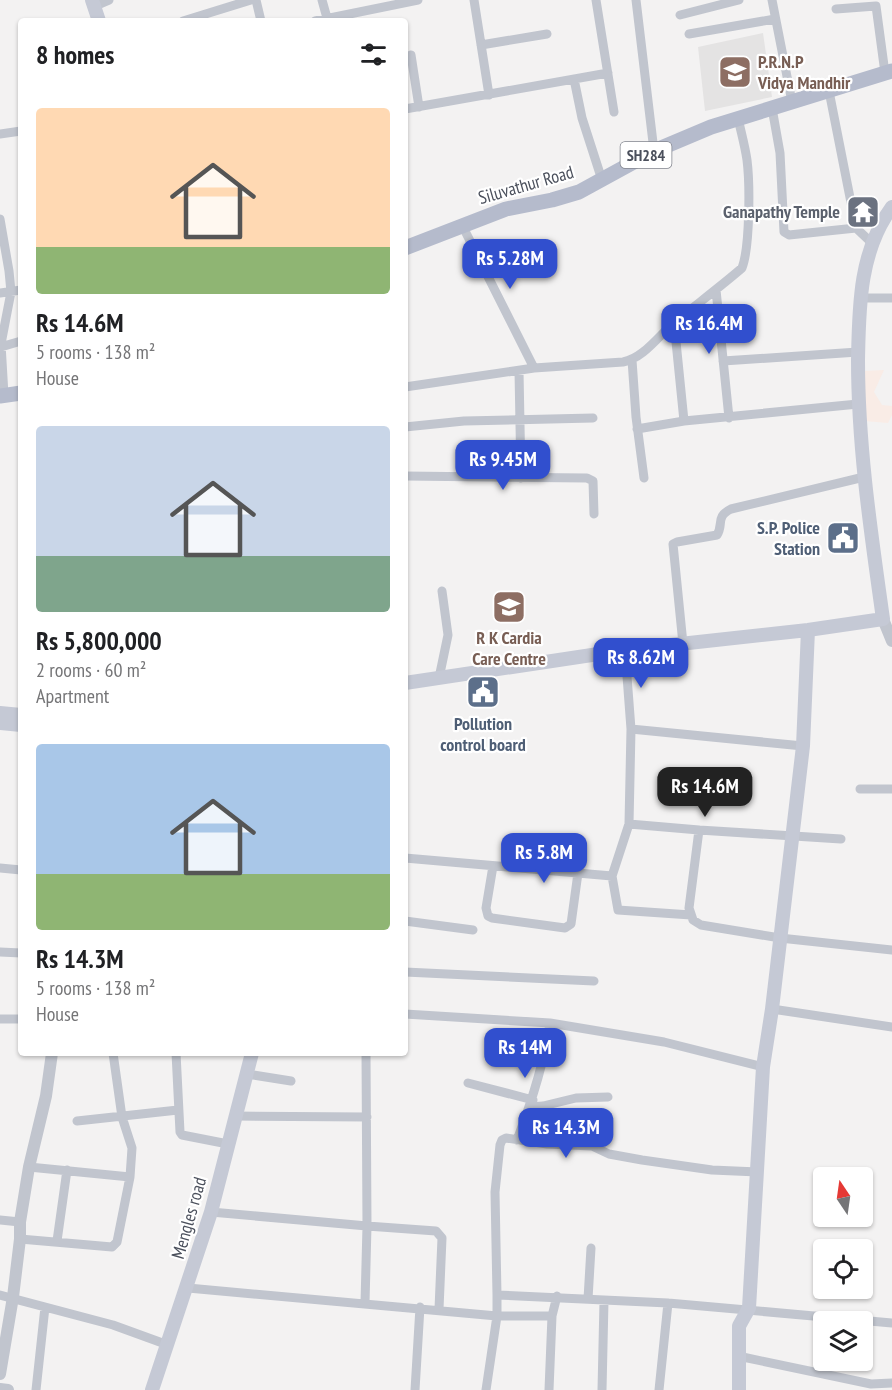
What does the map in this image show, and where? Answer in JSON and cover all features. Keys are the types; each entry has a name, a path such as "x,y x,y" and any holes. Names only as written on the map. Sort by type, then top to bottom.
{"main road":[{"path":"94,3 98,18"},
{"name":"Siluvathur Road","path":"408,247 506,208 552,200 579,192 654,151 711,127 888,72"},
{"path":"408,683 624,650 807,630 883,619 864,477 858,404 858,351 860,298 864,271 892,207"},
{"path":"2,396 18,393"},
{"path":"740,1390 739,1326 749,1308 763,1066 772,1009 803,746 807,630"},
{"path":"0,713 18,715"},
{"path":"0,723 18,725"},
{"name":"Mengles road","path":"152,1390 188,1288 211,1212 251,1056"}],"street":[{"path":"94,3 109,0"},
{"path":"193,18 253,0 260,18"},
{"path":"322,0 327,18 418,0"},
{"path":"474,0 489,95"},
{"path":"596,0 614,112"},
{"path":"636,0 654,151"},
{"path":"680,15 739,0"},
{"path":"772,0 792,102"},
{"path":"836,9 876,6 888,72"},
{"path":"689,34 775,20"},
{"path":"481,45 547,34"},
{"path":"411,55 419,107"},
{"path":"408,109 608,73"},
{"path":"574,80 582,118 602,180"},
{"path":"829,91 856,228 874,245"},
{"path":"772,108 780,153 784,232 789,234 856,228"},
{"path":"408,387 534,368 632,360 674,322 742,268 747,237 748,169 738,118"},
{"path":"0,134 18,131"},
{"path":"0,219 9,271 10,292 1,347 2,396"},
{"path":"462,225 534,368"},
{"path":"716,290 729,418"},
{"path":"0,292 18,291"},
{"path":"860,298 892,298"},
{"path":"674,322 684,422"},
{"path":"1,347 18,342"},
{"path":"723,361 858,351"},
{"path":"632,360 637,429 644,478"},
{"path":"519,371 521,478"},
{"path":"637,429 858,404"},
{"path":"408,427 464,421 593,418"},
{"path":"408,476 591,479 594,487 594,513"},
{"path":"683,644 673,544 717,535 721,517 731,509 864,477"},
{"path":"439,678 448,635 442,591"},
{"path":"883,619 892,641"},
{"path":"624,650 632,729 629,824 612,876 618,910 691,915"},
{"path":"632,729 803,746"},
{"path":"860,789 892,789"},
{"path":"629,824 841,839"},
{"path":"699,830 689,908 693,920 701,925 780,938 892,950"},
{"path":"408,858 612,876"},
{"path":"493,866 486,908 488,916 565,928 571,924 578,873"},
{"path":"0,868 18,870"},
{"path":"408,921 473,930"},
{"path":"0,952 18,953"},
{"path":"408,972 594,981"},
{"path":"772,1009 892,1027"},
{"path":"408,1014 550,1023 664,1042 763,1066"},
{"path":"0,1018 18,1019"},
{"path":"517,1140 531,1104 544,1058 550,1023"},
{"path":"0,1374 13,1297 20,1222 29,1167 46,1096 52,1056"},
{"path":"20,1239 112,1247 115,1245 130,1177 132,1148 122,1117 113,1056"},
{"path":"176,1056 178,1127 182,1135 228,1144"},
{"path":"365,1303 366,1056"},
{"path":"247,1074 291,1081"},
{"path":"468,1083 543,1106 576,1098 608,1097"},
{"path":"77,1121 178,1110"},
{"path":"235,1116 367,1117"},
{"path":"486,1390 497,1316 495,1192 502,1140 506,1138 546,1144 592,1146 616,1156 700,1168 758,1172"},
{"path":"29,1167 130,1177"},
{"path":"57,1241 67,1170"},
{"path":"211,1212 435,1231 439,1234 442,1247 439,1309"},
{"path":"0,1220 20,1222"},
{"path":"588,1299 591,1248"},
{"path":"188,1288 420,1307 497,1316 552,1316"},
{"path":"0,1294 113,1324 168,1345"},
{"path":"497,1295 556,1296 604,1301 749,1308 892,1323"},
{"path":"549,1390 552,1316 556,1296"},
{"path":"602,1390 604,1301"},
{"path":"659,1390 668,1303"},
{"path":"36,1390 45,1307"},
{"path":"415,1390 420,1307"},
{"path":"738,1356 871,1384 892,1383"},
{"path":"0,1389 8,1390"}],"shaded area":[{"name":"P.R.N.P Vidya Mandhir","path":"763,33 772,97 705,111 698,47"},
{"path":"884,370 874,392 882,405 892,406 892,415 888,423 864,421 864,371"}],"place":[{"name":"P.R.N.P Vidya Mandhir","path":"735,72"},
{"name":"Ganapathy Temple","path":"863,212"},
{"name":"S.P. Police Station","path":"843,538"},
{"name":"R K Cardia Care Centre","path":"509,607"},
{"name":"Pollution control board","path":"483,692"}]}
